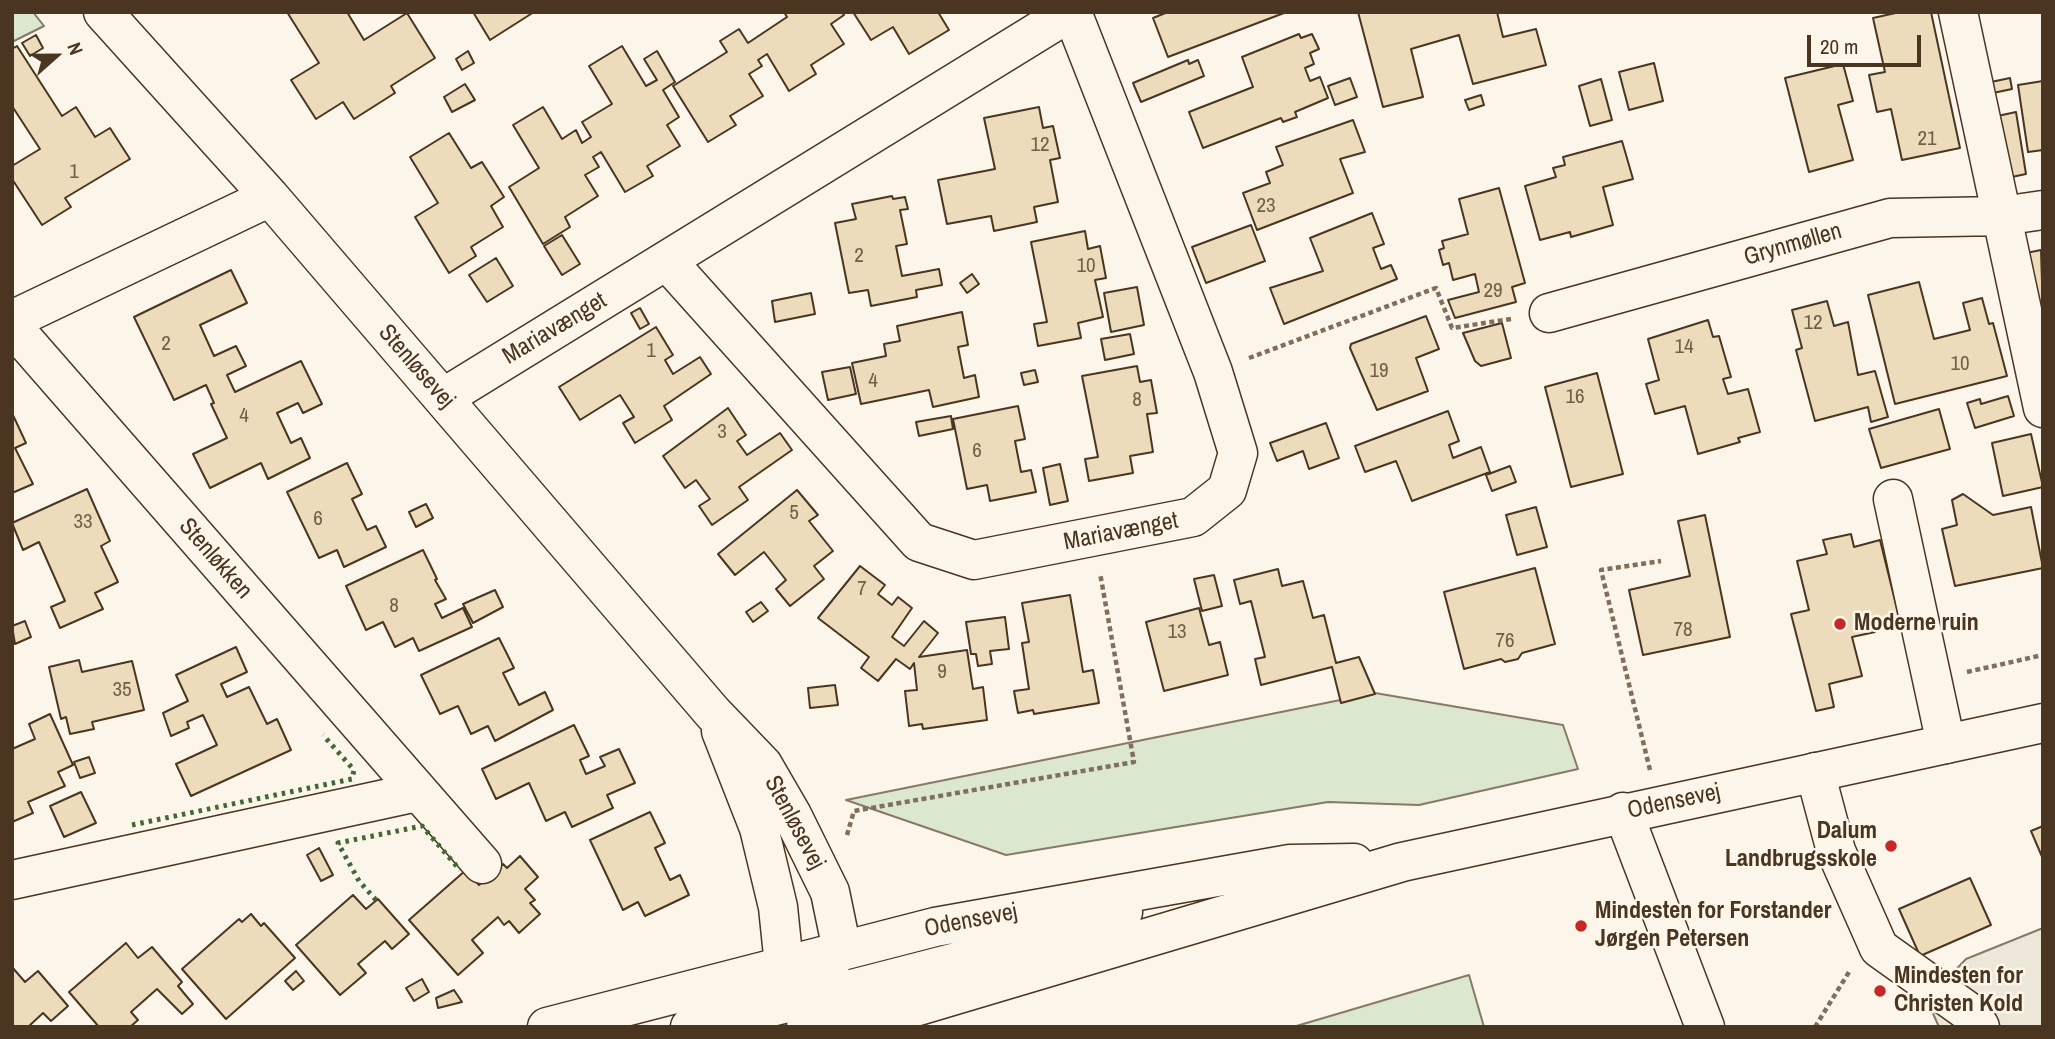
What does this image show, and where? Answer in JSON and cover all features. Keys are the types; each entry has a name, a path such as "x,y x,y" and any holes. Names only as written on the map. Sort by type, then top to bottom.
{"street":[{"name":"Mariavænget","path":"443,398 1071,12 1213,372 1238,453 1227,490 1193,517 974,560 919,542 667,261"},
{"path":"1958,12 2043,408"},
{"name":"Stenløsevej","path":"114,15 713,713 763,765 792,815 830,892 842,950 848,1016"},
{"path":"12,320 270,197"},
{"name":"Grynmøllen","path":"1549,313 1890,218 2002,216 2043,210"},
{"name":"Stenløkken","path":"12,326 482,864"},
{"path":"1893,499 1946,744"},
{"name":"Stenløsevej","path":"713,713 759,828 778,907 794,1005"},
{"name":"Odensevej","path":"848,1016 918,1006 1402,862 1641,808 2043,723"},
{"path":"1815,772 1836,850 1879,948 1973,1015 1980,1027"},
{"path":"12,880 417,792"},
{"path":"1641,808 1706,1027"},
{"name":"Odensevej","path":"842,950 935,927 1290,864 1402,862"},
{"path":"547,1027 794,1005 821,1008 848,1016 1104,923 1173,883"},
{"path":"690,1027 794,1005 842,950"}],"path":[{"path":"1213,372 1436,288 1452,328 1549,313"},
{"path":"830,892 854,811 1134,762 1094,537"},
{"path":"1641,808 1601,570 1661,561"},
{"path":"1933,680 2043,655"},
{"path":"1815,1027 1872,935"}],"green space":[{"path":"12,12 33,12 44,26 12,42"},
{"path":"1375,693 1563,725 1578,769 1419,805 1328,802 1006,855 846,800"},
{"path":"1469,975 1484,1027 1293,1027"}],"shaded area":[{"path":"2043,928 2043,1027 1939,1027 1927,1000 1966,959"}],"building":[{"path":"287,12 347,12 364,40 407,13 435,58 391,86 395,93 354,119 343,102 316,119 291,80 319,63"},
{"path":"473,12 534,12 490,40"},
{"path":"784,12 842,12 844,15 831,24 844,44 811,65 816,74 789,91 767,54 758,60 762,66 749,74 763,96 730,116 736,125 708,142 673,86 727,52 720,41 739,29 748,43 787,17"},
{"path":"853,12 938,12 949,30 909,54 893,27 871,40"},
{"path":"1168,12 1284,13 1168,57 1153,18"},
{"path":"1358,12 1497,12 1503,37 1536,29 1546,65 1473,84 1459,35 1411,49 1423,97 1383,107"},
{"path":"1900,12 1931,12 1960,148 1902,160 1891,109 1877,112 1869,75 1885,72 1873,18"},
{"path":"1299,34 1301,38 1312,34 1319,49 1310,53 1314,64 1305,68 1310,81 1320,77 1328,98 1295,112 1297,117 1283,122 1281,118 1203,148 1189,112 1253,87 1242,57"},
{"path":"36,35 43,48 30,56 22,43"},
{"path":"17,46 62,116 76,107 95,137 110,128 130,159 65,198 71,207 42,225 12,179 12,166 40,149 12,106 12,49"},
{"path":"622,46 646,86 657,80 644,59 657,51 675,82 663,90 679,117 667,125 680,146 647,166 653,176 625,192 601,152 593,157 599,167 585,175 598,196 565,217 570,227 543,244 509,187 539,168 513,125 543,107 562,139 576,130 582,143 591,137 582,122 612,104 589,66"},
{"path":"468,51 474,63 462,70 456,59"},
{"path":"1188,60 1189,64 1198,60 1204,76 1141,102 1133,83"},
{"path":"1654,63 1663,101 1629,110 1619,72"},
{"path":"1843,64 1853,101 1838,105 1853,160 1809,172 1785,78"},
{"path":"1350,78 1357,97 1335,105 1328,86"},
{"path":"2010,78 2012,89 1993,93 1991,82"},
{"path":"1601,79 1612,120 1590,126 1579,86"},
{"path":"2043,81 2043,150 2028,152 2018,85"},
{"path":"465,84 475,100 452,112 444,97"},
{"path":"1481,95 1484,105 1469,110 1465,100"},
{"path":"1039,107 1043,128 1053,126 1060,158 1050,160 1058,202 1034,207 1037,222 994,231 991,216 947,224 938,180 995,169 984,118"},
{"path":"2016,112 2026,174 2007,178 1993,117"},
{"path":"1353,120 1365,152 1340,159 1353,193 1257,230 1243,193 1270,183 1266,172 1283,165 1276,147"},
{"path":"449,133 471,168 482,162 504,197 491,206 503,227 471,247 476,256 449,273 415,217 438,203 410,157"},
{"path":"1622,141 1633,179 1603,187 1613,225 1571,237 1570,232 1540,240 1525,186 1556,177 1553,168 1565,165 1563,157"},
{"path":"1499,188 1525,283 1512,287 1516,302 1455,318 1448,300 1479,292 1475,274 1453,280 1449,263 1443,265 1439,250 1444,248 1442,241 1468,234 1459,199"},
{"path":"892,196 893,199 905,197 908,209 900,210 907,244 896,246 902,276 939,269 942,285 916,290 917,297 871,306 868,290 849,293 835,223 856,219 852,204"},
{"path":"1372,213 1384,244 1373,248 1381,269 1391,265 1397,279 1284,324 1270,288 1323,271 1310,238"},
{"path":"1251,225 1265,261 1206,283 1192,247"},
{"path":"1085,231 1088,249 1100,246 1106,278 1095,280 1103,317 1078,323 1081,338 1038,346 1034,324 1047,322 1031,242"},
{"path":"562,235 580,264 562,275 544,246"},
{"path":"2041,250 2043,314 2033,316 2021,254"},
{"path":"496,258 513,286 487,302 469,275"},
{"path":"231,270 247,303 200,325 214,356 236,346 246,366 227,375 235,392 301,361 322,404 303,413 298,403 277,413 291,443 301,438 310,458 268,479 261,463 210,488 193,454 227,438 211,404 214,403 206,385 174,400 134,317"},
{"path":"972,274 979,284 967,293 960,283"},
{"path":"1919,282 1934,339 1970,330 1963,303 1982,298 1989,324 1993,323 2007,376 1895,404 1868,295"},
{"path":"1137,287 1144,325 1111,332 1104,293"},
{"path":"811,293 815,314 775,322 772,301"},
{"path":"1827,301 1834,326 1848,322 1858,375 1875,371 1888,417 1871,422 1868,407 1815,421 1796,350 1802,348 1792,310"},
{"path":"640,308 649,324 640,329 631,313"},
{"path":"962,312 968,345 958,347 964,378 975,375 979,397 933,407 929,390 861,404 852,363 886,356 884,344 900,341 897,326"},
{"path":"1426,316 1439,349 1416,358 1428,391 1377,410 1350,348 1351,344"},
{"path":"1708,320 1713,337 1719,336 1731,377 1723,379 1728,394 1748,389 1760,432 1738,438 1740,442 1698,454 1685,406 1655,414 1646,384 1659,380 1648,339"},
{"path":"1502,323 1511,358 1481,366 1475,361 1463,333"},
{"path":"656,327 673,355 665,360 673,374 700,357 711,374 664,406 672,420 635,443 623,423 634,417 620,395 580,420 559,387"},
{"path":"1130,334 1134,354 1105,360 1101,339"},
{"path":"1137,366 1140,382 1151,380 1157,413 1147,414 1153,452 1130,456 1133,473 1089,481 1085,459 1098,457 1082,376"},
{"path":"850,367 856,394 828,400 822,372"},
{"path":"1035,370 1038,382 1024,385 1021,373"},
{"path":"1597,373 1623,474 1571,487 1545,387"},
{"path":"2008,396 2014,416 1975,428 1967,403 1980,399 1981,404"},
{"path":"1018,406 1025,439 1015,441 1021,472 1031,470 1036,492 990,501 987,485 967,489 953,419"},
{"path":"728,408 746,435 737,441 747,455 780,433 792,450 739,487 748,500 712,525 699,506 710,499 696,480 685,488 663,456"},
{"path":"1939,409 1950,449 1881,468 1869,429"},
{"path":"1448,411 1459,441 1449,445 1453,458 1481,447 1490,472 1412,501 1396,461 1365,472 1355,446"},
{"path":"12,413 26,443 15,448 33,484 12,493"},
{"path":"951,416 953,429 919,436 916,422"},
{"path":"1326,423 1339,458 1309,469 1303,451 1277,461 1270,443"},
{"path":"2031,434 2043,487 2003,496 1992,443"},
{"path":"347,463 362,494 352,499 367,530 376,526 386,547 344,567 337,550 319,558 287,492"},
{"path":"1060,464 1068,501 1050,505 1043,468"},
{"path":"1510,466 1516,482 1492,491 1486,475"},
{"path":"87,489 110,541 101,546 118,582 95,593 103,609 60,628 51,607 65,601 39,542 23,550 12,523"},
{"path":"797,490 818,515 809,521 833,551 814,566 824,579 790,606 776,589 786,580 764,552 735,575 718,554"},
{"path":"1963,494 1993,515 2031,507 2043,568 1955,586 1942,529 1957,525 1952,500"},
{"path":"426,504 433,518 416,527 409,512"},
{"path":"1536,507 1547,547 1517,555 1506,515"},
{"path":"1705,515 1730,637 1643,655 1629,590 1690,576 1678,521"},
{"name":"Moderne ruin","path":"1851,534 1854,547 1880,540 1900,621 1874,627 1875,632 1852,637 1862,676 1829,684 1834,707 1816,711 1791,614 1809,610 1797,561 1827,554 1823,540"},
{"path":"423,550 446,599 435,604 442,618 463,608 472,627 419,651 413,638 395,647 383,622 366,630 346,586"},
{"path":"860,566 885,585 878,594 892,605 898,597 912,608 892,637 904,646 924,621 938,633 919,657 967,650 973,689 983,687 987,720 923,729 922,724 909,726 905,691 917,690 914,663 910,669 896,659 878,681 861,668 869,657 818,618"},
{"path":"1535,568 1555,644 1522,653 1518,659 1505,662 1501,659 1464,669 1444,592"},
{"path":"1278,569 1282,586 1303,581 1313,618 1324,615 1336,663 1359,657 1375,694 1341,703 1332,667 1261,685 1255,659 1265,657 1251,601 1240,604 1234,580"},
{"path":"1214,575 1222,606 1202,611 1194,579"},
{"path":"495,590 503,607 473,623 463,604"},
{"path":"1070,595 1083,672 1093,670 1099,703 1034,714 1033,710 1018,713 1014,691 1029,689 1022,643 1029,642 1022,603"},
{"path":"761,602 768,611 753,622 746,612"},
{"path":"1199,608 1209,645 1220,642 1228,675 1164,691 1146,622"},
{"path":"1005,617 1009,649 990,651 992,664 978,666 976,654 971,654 966,622"},
{"path":"25,621 31,637 15,644 12,626"},
{"path":"499,638 514,668 503,673 519,705 545,692 553,710 495,741 488,726 471,734 458,706 440,714 421,675"},
{"path":"236,647 247,672 221,684 227,697 249,687 267,724 277,719 291,750 191,796 176,764 217,745 203,715 187,722 189,728 171,736 163,713 188,701 176,675"},
{"path":"79,660 82,672 132,661 144,710 92,722 94,729 70,734 66,717 61,719 49,667"},
{"path":"835,685 838,705 810,708 808,688"},
{"path":"50,714 73,765 58,772 65,786 28,802 33,813 12,822 12,749 35,739 29,724"},
{"path":"574,725 589,756 580,760 586,774 605,766 600,757 619,749 635,783 607,795 613,808 572,827 565,812 546,821 529,783 496,799 482,769"},
{"path":"89,757 95,773 80,778 74,762"},
{"path":"81,792 96,823 64,837 50,806"},
{"path":"650,812 665,843 655,848 670,880 680,875 689,895 645,916 638,902 623,910 590,840"},
{"path":"2043,826 2043,859 2031,831"},
{"path":"319,848 333,875 321,881 307,855"},
{"path":"520,856 538,877 525,889 535,900 530,903 540,914 519,933 509,921 504,925 498,917 472,940 483,953 458,975 409,920 466,870 479,885 503,864 507,868"},
{"path":"1970,878 1991,925 1920,956 1899,909"},
{"path":"353,895 366,909 378,899 409,934 392,949 385,941 358,964 366,973 340,995 296,945"},
{"path":"251,914 261,926 264,923 295,958 226,1019 182,969 239,919 242,922"},
{"path":"126,943 138,958 152,947 182,982 178,986 193,1004 182,1014 157,989 131,1012 138,1020 130,1027 99,1027 69,992"},
{"path":"12,967 25,982 38,971 68,1006 51,1021 43,1013 28,1027 12,1027"},
{"path":"296,971 304,981 293,990 285,981"},
{"path":"422,979 429,992 414,1001 406,988"},
{"path":"454,990 462,1002 438,1008 436,998"}],"hedge":[{"path":"132,825 352,779 354,770 323,735"},
{"path":"376,900 359,881 338,843 422,826 460,870"}],"place":[{"name":"Moderne ruin","path":"1840,624"},
{"name":"Dalum Landbrugsskole","path":"1891,846"},
{"name":"Mindesten for Forstander Jørgen Petersen","path":"1581,926"},
{"name":"Mindesten for Christen Kold","path":"1880,991"}]}
